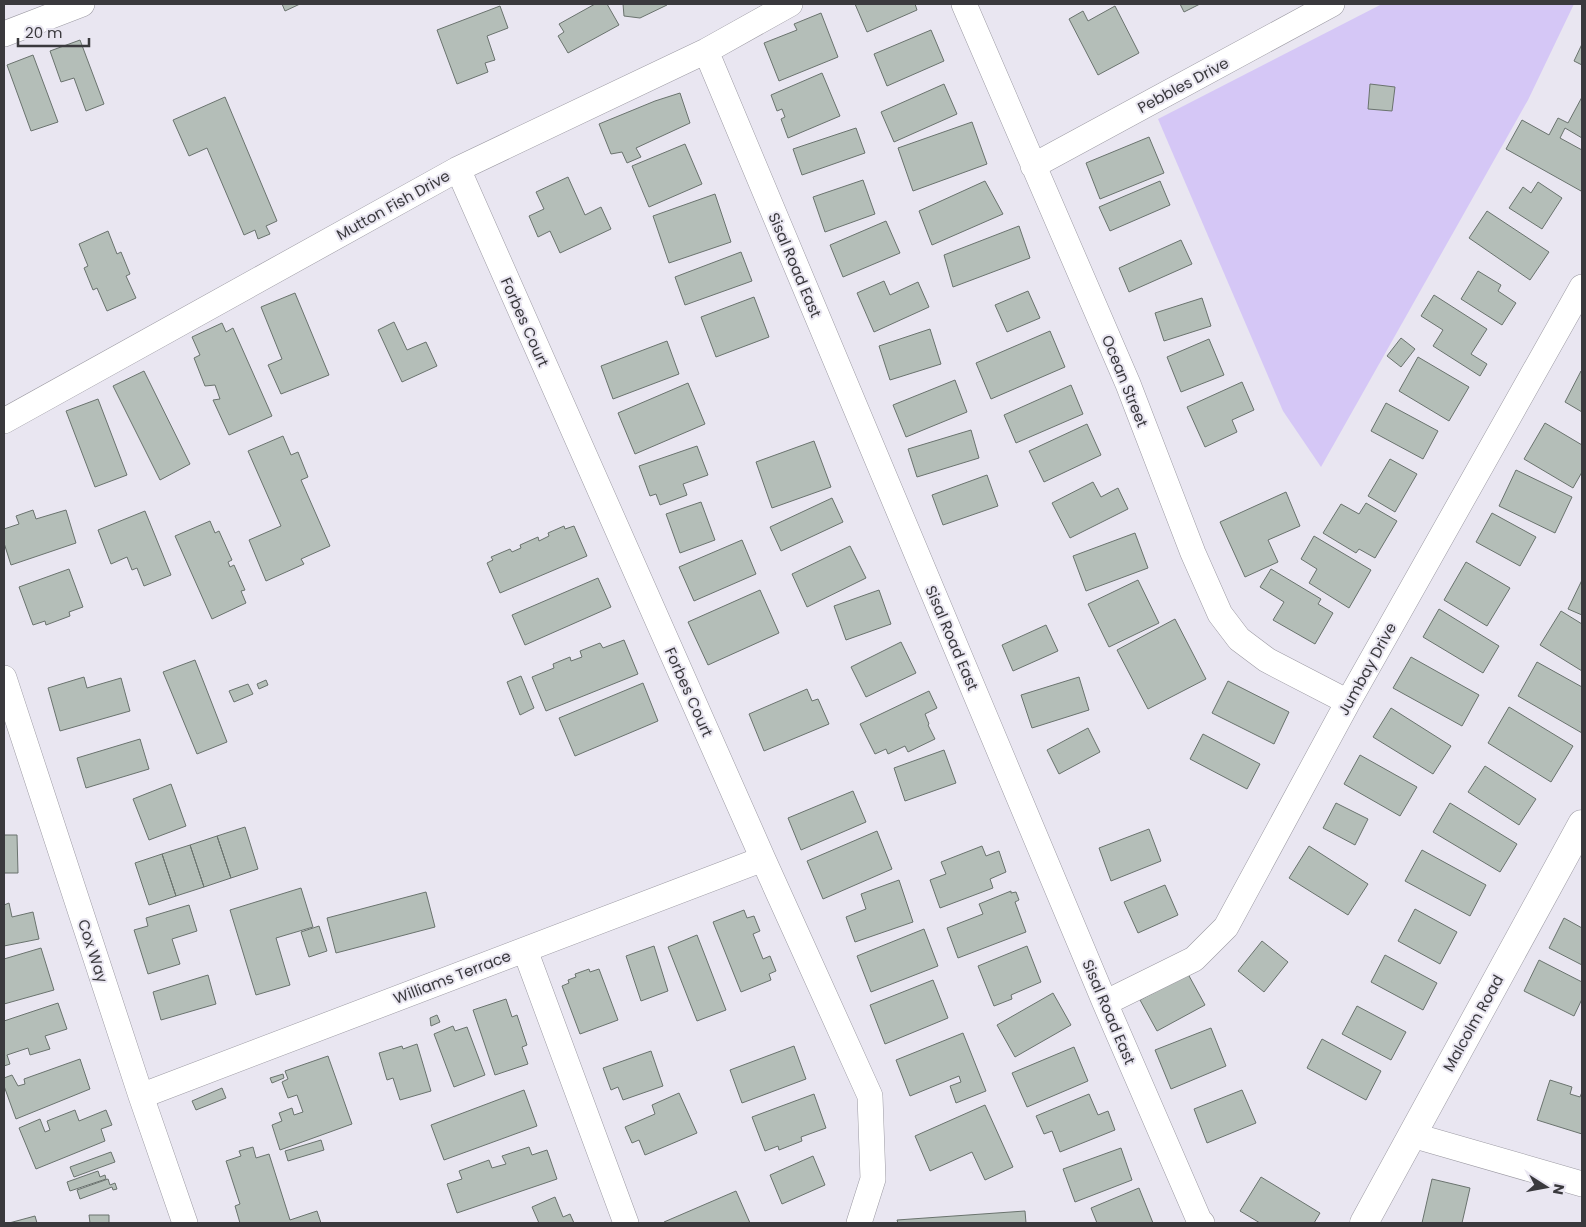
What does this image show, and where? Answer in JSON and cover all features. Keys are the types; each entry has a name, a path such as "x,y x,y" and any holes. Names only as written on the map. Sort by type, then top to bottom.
{"street":[{"path":"4,34 82,4"},
{"name":"Mutton Fish Drive","path":"4,421 458,169 706,51 790,4"},
{"name":"Ocean Street","path":"964,4 1128,384 1193,553 1220,614 1239,639 1267,660 1348,702"},
{"name":"Pebbles Drive","path":"1033,166 1332,4"},
{"name":"Sisal Road East","path":"706,51 1105,1004 1199,1220 1202,1223"},
{"name":"Forbes Court","path":"458,169 763,859 870,1096 873,1179 859,1223"},
{"name":"Jumbay Drive","path":"1105,1004 1194,959 1226,927 1348,702 1582,287"},
{"name":"Cox Way","path":"4,678 141,1096 185,1223"},
{"name":"Malcolm Road","path":"1364,1223 1582,824"},
{"name":"Williams Terrace","path":"141,1096 763,859"},
{"path":"525,950 626,1223"},
{"path":"1412,1135 1582,1184"}],"shaded area":[{"path":"1382,4 1574,4 1528,100 1321,467 1283,411 1158,119"}],"building":[{"path":"282,4 300,4 285,11"},
{"path":"595,4 607,4 619,25 568,53 558,36 564,32 559,24"},
{"path":"623,4 667,5 640,18 624,16"},
{"path":"855,4 915,4 917,10 867,32"},
{"path":"1180,4 1200,4 1184,12"},
{"path":"500,6 508,28 487,36 495,60 485,63 488,72 457,84 437,30"},
{"path":"1115,6 1139,53 1098,75 1069,19 1083,11 1088,21"},
{"path":"821,13 838,57 779,81 764,43 797,30 794,24"},
{"path":"931,30 944,61 887,86 874,54"},
{"path":"80,40 104,104 86,111 74,78 61,82 50,51"},
{"path":"1582,44 1582,65 1574,61"},
{"path":"33,55 58,122 31,131 7,65"},
{"path":"822,73 840,116 788,138 781,119 785,117 782,109 777,111 771,95"},
{"path":"944,84 957,114 894,142 881,112"},
{"path":"1370,84 1395,87 1392,111 1368,109"},
{"path":"680,93 690,123 636,148 641,157 627,163 622,152 611,154 599,124"},
{"path":"225,97 277,221 266,226 270,234 258,239 255,230 244,235 207,148 189,156 173,120"},
{"path":"1582,97 1582,138 1565,128 1560,138 1582,150 1581,191 1506,149 1522,120 1549,135 1558,118 1568,123"},
{"path":"972,122 987,164 913,191 898,148"},
{"path":"856,128 865,153 802,175 793,149"},
{"path":"1149,137 1164,173 1100,199 1086,163"},
{"path":"685,144 702,184 649,207 632,166"},
{"path":"568,177 585,215 601,207 611,229 560,253 550,231 538,237 529,216 544,209 536,192"},
{"path":"863,180 875,214 825,232 813,197"},
{"path":"985,181 1003,214 932,245 919,211"},
{"path":"1160,181 1170,205 1110,231 1099,207"},
{"path":"1538,182 1562,198 1542,229 1509,208 1523,187 1531,193"},
{"path":"715,194 731,242 669,263 653,216"},
{"path":"1487,211 1549,252 1530,280 1469,238"},
{"path":"886,221 900,253 843,277 830,245"},
{"path":"1019,226 1030,258 953,287 944,255"},
{"path":"108,231 117,254 121,252 130,274 126,276 136,298 107,311 97,288 93,290 84,268 88,266 79,244"},
{"path":"1181,240 1192,264 1129,292 1119,268"},
{"path":"741,252 752,281 685,305 675,277"},
{"path":"1478,271 1501,285 1498,291 1516,303 1502,325 1461,299"},
{"path":"884,281 890,295 918,282 929,307 874,332 857,293"},
{"path":"1028,291 1040,318 1007,332 995,305"},
{"path":"295,293 329,375 281,394 268,365 282,359 261,307"},
{"path":"1434,295 1487,329 1471,354 1487,364 1480,376 1433,346 1443,330 1421,316"},
{"path":"754,297 769,337 716,357 701,317"},
{"path":"1202,298 1211,326 1164,341 1155,313"},
{"path":"394,322 407,350 426,342 437,366 402,382 378,330"},
{"path":"222,323 226,332 233,328 272,416 229,435 213,400 220,399 215,385 205,386 194,358 200,355 192,337"},
{"path":"930,329 941,364 890,380 879,346"},
{"path":"1050,331 1065,367 991,399 976,363"},
{"path":"1401,338 1415,349 1401,367 1387,356"},
{"path":"1209,339 1224,375 1181,392 1167,357"},
{"path":"667,341 679,374 613,399 601,366"},
{"path":"1418,357 1469,387 1449,421 1399,391"},
{"path":"144,371 190,464 160,480 113,386"},
{"path":"1582,371 1582,412 1565,402"},
{"path":"955,380 967,412 906,437 893,405"},
{"path":"1242,382 1254,410 1232,420 1237,432 1205,447 1187,407"},
{"path":"688,383 705,424 635,454 618,413"},
{"path":"1071,385 1083,414 1016,443 1004,415"},
{"path":"98,399 127,475 95,487 66,411"},
{"path":"1386,403 1438,431 1423,459 1371,431"},
{"path":"1545,423 1582,445 1582,472 1573,488 1524,459"},
{"path":"1087,424 1101,455 1044,482 1029,451"},
{"path":"971,430 979,458 917,477 908,449"},
{"path":"283,436 291,455 298,452 308,477 301,480 330,546 301,559 304,564 266,581 249,540 281,526 248,451"},
{"path":"814,441 831,487 772,508 756,462"},
{"path":"697,446 708,475 683,484 687,495 660,505 656,494 650,496 639,466"},
{"path":"1390,459 1417,474 1395,512 1368,496"},
{"path":"1516,470 1572,497 1555,533 1499,506"},
{"path":"987,475 998,506 943,525 932,495"},
{"path":"1093,482 1101,497 1118,488 1128,509 1070,538 1052,503"},
{"path":"1286,492 1300,526 1268,540 1278,562 1245,577 1220,522"},
{"path":"832,498 843,522 781,551 770,527"},
{"path":"701,502 715,540 680,553 666,514"},
{"path":"1366,503 1397,521 1375,558 1359,549 1356,553 1323,533 1341,504 1359,514"},
{"path":"33,510 36,519 66,510 76,543 11,565 4,543 4,529 19,524 16,516"},
{"path":"145,511 171,575 144,586 137,568 132,570 127,557 111,564 98,530"},
{"path":"1492,513 1536,537 1520,566 1476,542"},
{"path":"210,521 215,533 219,531 232,560 228,562 230,567 234,565 245,590 241,591 246,603 212,619 175,536"},
{"path":"564,526 565,529 574,526 587,556 500,593 487,563 493,560 491,557 510,549 512,552 521,548 520,545 538,537 539,541 549,536 548,533"},
{"path":"1135,533 1148,568 1086,591 1073,556"},
{"path":"1314,536 1371,570 1349,608 1309,583 1317,569 1301,559"},
{"path":"742,540 756,574 694,601 679,567"},
{"path":"850,546 866,578 807,607 792,574"},
{"path":"1466,562 1510,588 1487,626 1444,600"},
{"path":"69,569 83,607 69,612 70,616 46,625 45,621 33,625 19,587"},
{"path":"1271,569 1321,599 1318,604 1333,613 1315,644 1273,620 1284,602 1260,587"},
{"path":"598,578 611,607 525,645 512,615"},
{"path":"1138,580 1159,623 1109,647 1088,604"},
{"path":"1582,580 1582,615 1568,609"},
{"path":"760,590 779,633 708,665 688,622"},
{"path":"879,590 891,624 846,640 834,606"},
{"path":"1439,609 1499,646 1483,673 1423,637"},
{"path":"1561,611 1582,624 1582,671 1540,645"},
{"path":"1175,619 1206,679 1148,709 1117,650"},
{"path":"1046,625 1058,651 1013,671 1002,645"},
{"path":"624,640 638,674 546,711 532,677 554,668 553,664 570,657 571,661 582,657 580,651 600,643 603,648"},
{"path":"901,642 916,673 866,697 851,667"},
{"path":"1411,657 1479,695 1462,726 1393,688"},
{"path":"195,660 227,742 197,754 163,672"},
{"path":"1537,662 1582,687 1582,733 1518,696"},
{"path":"521,676 534,708 520,715 507,682"},
{"path":"84,677 87,688 121,678 130,711 60,731 48,688"},
{"path":"1079,677 1089,710 1032,728 1021,695"},
{"path":"266,680 268,685 259,689 257,684"},
{"path":"1228,681 1289,712 1274,744 1212,713"},
{"path":"643,683 658,721 575,756 559,718"},
{"path":"248,684 253,694 234,702 229,691"},
{"path":"807,689 812,701 818,699 829,724 764,751 749,714"},
{"path":"929,691 937,708 925,714 935,739 908,752 905,746 888,754 886,749 875,754 860,724"},
{"path":"1509,707 1573,746 1551,782 1488,743"},
{"path":"1391,708 1451,746 1433,774 1373,737"},
{"path":"1088,728 1100,752 1059,774 1047,750"},
{"path":"1203,734 1260,764 1247,789 1190,759"},
{"path":"140,739 149,769 86,788 77,758"},
{"path":"944,750 956,783 905,801 894,768"},
{"path":"1360,755 1417,787 1400,816 1344,784"},
{"path":"1485,766 1536,799 1519,825 1468,792"},
{"path":"171,784 186,826 149,840 133,799"},
{"path":"853,791 866,822 801,850 788,818"},
{"path":"1336,803 1368,819 1355,845 1323,828"},
{"path":"1450,803 1517,844 1500,872 1433,832"},
{"path":"245,827 258,869 231,878 217,836"},
{"path":"1149,829 1161,861 1111,881 1099,848"},
{"path":"877,831 892,869 823,899 807,861"},
{"path":"4,835 17,835 18,873 4,873"},
{"path":"217,836 231,878 204,887 190,845"},
{"path":"190,845 204,887 176,896 162,854"},
{"path":"982,846 986,856 999,851 1006,872 990,879 993,888 940,908 930,880 946,874 941,862"},
{"path":"1309,846 1368,884 1348,915 1289,878"},
{"path":"1422,850 1486,885 1470,916 1405,881"},
{"path":"162,854 176,896 149,905 135,863"},
{"path":"899,880 913,922 855,942 846,917 866,909 861,894"},
{"path":"1165,885 1178,915 1138,933 1124,902"},
{"path":"301,888 313,927 276,938 290,985 256,995 230,910"},
{"path":"1011,891 1011,893 1016,892 1019,900 1015,902 1026,932 958,958 947,928 983,914 979,904"},
{"path":"426,892 435,927 336,953 327,918"},
{"path":"9,903 12,917 33,912 39,939 4,946 4,905"},
{"path":"189,905 197,931 172,939 180,964 148,974 134,930 148,926 146,918"},
{"path":"1415,909 1457,932 1440,964 1398,941"},
{"path":"744,910 747,918 754,916 760,931 753,934 763,959 770,956 776,971 769,974 771,980 741,992 713,922"},
{"path":"1564,918 1582,928 1582,965 1549,948"},
{"path":"319,926 327,951 309,957 301,932"},
{"path":"924,929 938,966 871,992 857,956"},
{"path":"697,935 726,1010 697,1021 668,947"},
{"path":"1262,941 1288,962 1264,992 1238,971"},
{"path":"654,946 668,991 641,1001 626,956"},
{"path":"1027,946 1041,982 1011,995 1012,999 994,1006 978,966"},
{"path":"41,948 54,990 4,1004 4,959"},
{"path":"1385,955 1437,983 1423,1010 1371,982"},
{"path":"1539,960 1582,982 1582,999 1574,1016 1524,991"},
{"path":"589,969 590,972 599,969 618,1020 580,1034 562,986 569,983 568,980 576,977 575,974"},
{"path":"1188,974 1205,1005 1157,1031 1140,1000"},
{"path":"208,975 216,1004 161,1020 153,992"},
{"path":"933,980 948,1018 885,1044 870,1005"},
{"path":"1053,993 1071,1025 1015,1057 997,1025"},
{"path":"506,999 512,1017 517,1015 527,1045 522,1047 528,1064 495,1075 473,1010"},
{"path":"58,1003 67,1029 45,1036 50,1049 30,1055 28,1048 7,1055 10,1064 4,1066 4,1021"},
{"path":"1357,1006 1406,1032 1391,1060 1342,1034"},
{"path":"437,1015 440,1022 431,1026 430,1018"},
{"path":"453,1026 455,1031 467,1027 485,1075 454,1087 434,1034"},
{"path":"1211,1028 1226,1066 1171,1089 1155,1050"},
{"path":"963,1033 986,1091 956,1103 950,1086 961,1082 959,1076 910,1096 896,1060"},
{"path":"1322,1039 1381,1071 1366,1100 1307,1068"},
{"path":"417,1044 431,1091 400,1100 393,1078 387,1080 379,1053 402,1046 403,1049"},
{"path":"794,1046 806,1079 742,1103 730,1070"},
{"path":"1074,1047 1088,1081 1027,1107 1012,1073"},
{"path":"651,1051 663,1086 623,1100 618,1087 611,1090 603,1068"},
{"path":"328,1056 352,1124 280,1150 272,1125 282,1121 279,1113 292,1108 294,1115 303,1112 297,1095 288,1098 282,1082 288,1079 285,1071"},
{"path":"80,1059 90,1089 16,1119 4,1086 4,1078 12,1075 18,1086 25,1084 24,1079"},
{"path":"283,1074 284,1078 272,1083 270,1078"},
{"path":"1550,1080 1572,1087 1570,1094 1580,1097 1582,1092 1582,1134 1537,1120"},
{"path":"222,1088 226,1098 196,1110 192,1101"},
{"path":"524,1090 537,1126 444,1160 431,1125"},
{"path":"1242,1090 1256,1123 1207,1143 1194,1109"},
{"path":"679,1093 697,1133 645,1155 639,1140 632,1143 625,1127 655,1114 652,1105"},
{"path":"814,1094 826,1128 801,1137 802,1141 779,1150 778,1146 765,1151 752,1117"},
{"path":"1089,1094 1098,1115 1108,1111 1115,1130 1060,1152 1052,1131 1044,1134 1036,1116"},
{"path":"985,1105 1013,1167 985,1180 972,1152 930,1171 915,1136"},
{"path":"75,1110 79,1121 106,1110 112,1125 101,1129 105,1141 36,1169 19,1128 40,1119 45,1132 50,1130 47,1121"},
{"path":"321,1140 324,1150 288,1161 285,1151"},
{"path":"253,1147 256,1158 269,1154 290,1220 317,1211 321,1223 240,1223 235,1206 240,1204 226,1161 241,1156 239,1151"},
{"path":"529,1147 532,1155 547,1150 557,1179 457,1213 447,1184 462,1179 459,1171 489,1160 492,1168 506,1164 502,1156"},
{"path":"1121,1148 1132,1180 1075,1202 1063,1169"},
{"path":"111,1152 115,1162 74,1177 70,1167"},
{"path":"813,1156 825,1185 782,1204 770,1175"},
{"path":"98,1171 100,1177 105,1175 106,1179 70,1191 67,1182"},
{"path":"1261,1177 1320,1213 1314,1223 1260,1223 1240,1211"},
{"path":"108,1179 110,1185 115,1183 117,1189 113,1190 112,1187 80,1199 77,1190"},
{"path":"1432,1179 1470,1188 1462,1223 1422,1223"},
{"path":"1139,1188 1153,1223 1097,1223 1091,1208"},
{"path":"736,1191 750,1223 664,1222"},
{"path":"555,1197 563,1217 570,1214 574,1223 539,1223 532,1207"},
{"path":"1025,1211 1026,1223 898,1223 897,1220"},
{"path":"89,1215 109,1215 109,1223 90,1223"},
{"path":"35,1216 37,1223 9,1223"}]}
